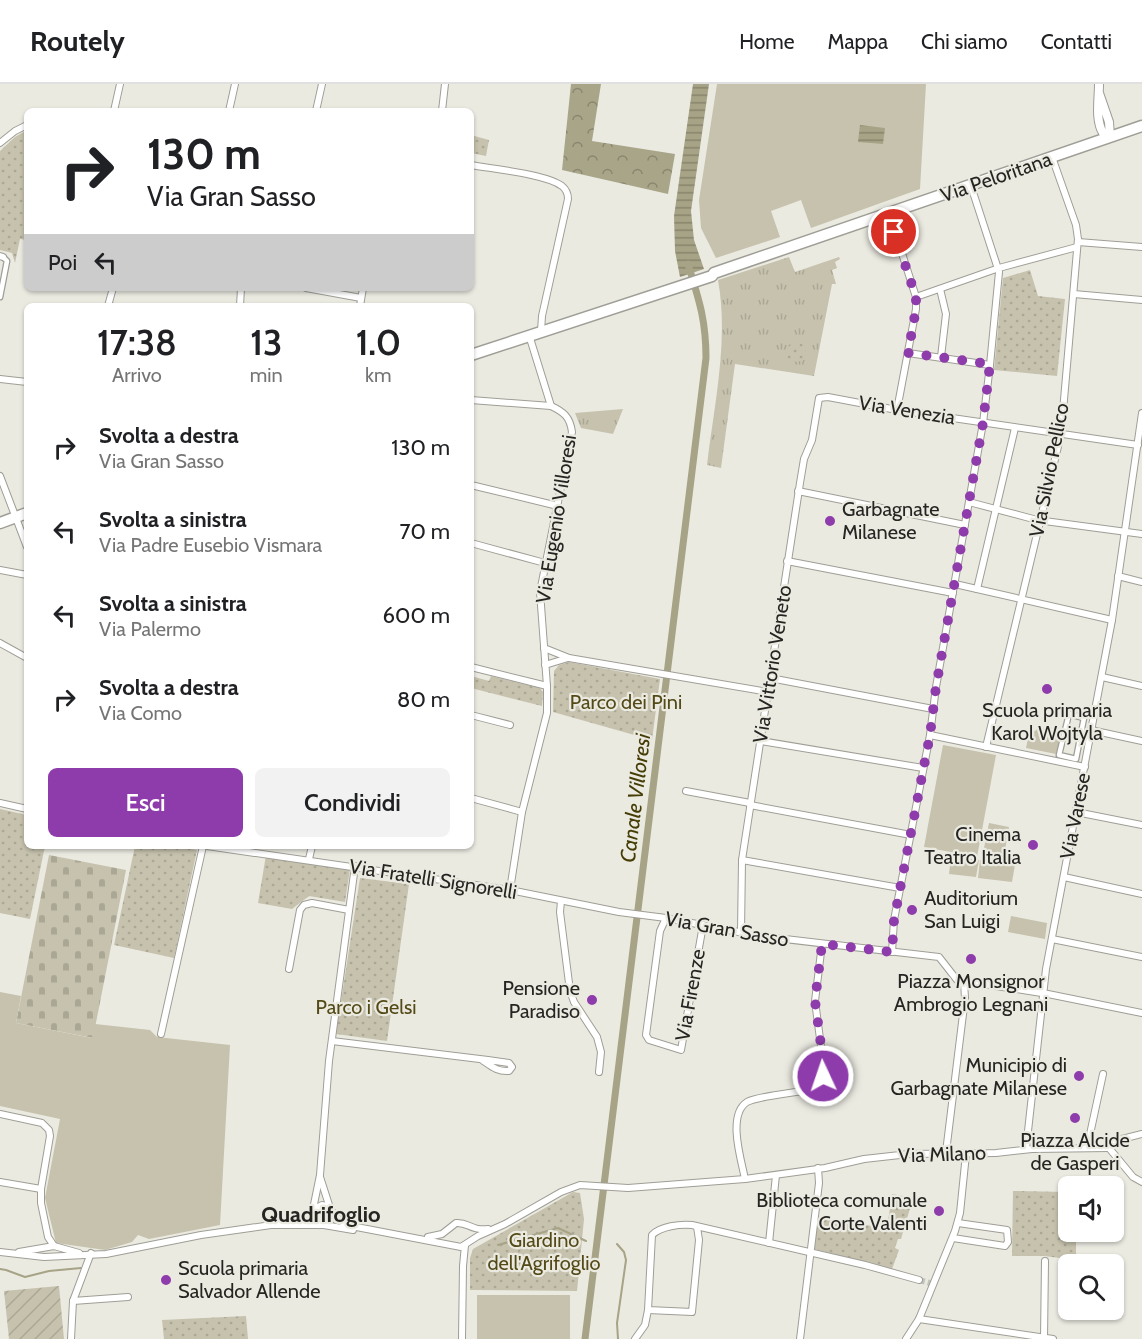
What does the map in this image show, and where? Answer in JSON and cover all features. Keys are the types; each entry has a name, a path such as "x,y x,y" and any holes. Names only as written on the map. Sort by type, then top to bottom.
{"main road":[{"name":"Via Peloritana","path":"474,354 1142,126"},
{"path":"0,523 24,514"}],"street":[{"path":"115,108 120,84"},
{"path":"230,108 235,84"},
{"path":"317,108 322,84"},
{"path":"442,108 445,84"},
{"path":"1099,88 1099,124 1103,133 1110,136"},
{"path":"0,143 24,126"},
{"name":"Via Silvio Pellico","path":"986,747 1061,434 1078,244 1076,225 1052,158"},
{"path":"474,166 545,180 562,186 568,192 541,331"},
{"path":"892,952 894,920 930,735 983,423 990,364 999,268 971,186"},
{"path":"889,213 916,297 916,309 897,410"},
{"path":"916,297 1078,244 1142,247"},
{"path":"0,297 8,261 2,256"},
{"path":"940,289 946,314 941,357"},
{"path":"322,291 361,298"},
{"path":"360,303 362,291"},
{"path":"1074,294 1142,300"},
{"name":"Via Eugenio Villoresi","path":"529,335 551,406"},
{"path":"908,353 990,364"},
{"path":"0,379 24,382"},
{"name":"Via Venezia","path":"819,398 828,397 897,410 1138,445"},
{"name":"Via Vittorio Veneto","path":"741,932 742,860 750,804 798,491 804,459 812,440 819,398"},
{"name":"Via Eugenio Villoresi","path":"474,402 551,406 568,417 572,432 540,592 547,686 546,713 522,812 510,890"},
{"name":"Via Varese","path":"1026,1149 1042,993 1112,620 1142,413"},
{"path":"977,589 1015,428"},
{"path":"0,477 24,540"},
{"path":"474,486 558,506"},
{"path":"798,491 965,525"},
{"path":"969,502 1040,521 1142,534"},
{"path":"474,544 545,563"},
{"path":"787,561 953,594"},
{"path":"0,570 24,574"},
{"path":"1118,576 1142,582"},
{"path":"955,584 1112,620"},
{"path":"0,643 24,656"},
{"path":"544,648 569,658 768,692"},
{"path":"545,665 569,658"},
{"path":"474,668 547,686"},
{"path":"1102,677 1142,686"},
{"path":"770,678 933,710"},
{"path":"1069,714 1084,718 1076,759 1059,755 1069,714"},
{"path":"474,716 510,724"},
{"path":"1092,730 1142,741"},
{"path":"930,735 1085,767"},
{"path":"760,741 922,768"},
{"path":"686,791 911,835"},
{"path":"474,799 522,812"},
{"path":"0,803 24,808"},
{"path":"1076,812 1142,825"},
{"path":"161,1034 204,849"},
{"name":"Via Fratelli Signorelli","path":"229,849 510,890 622,913"},
{"path":"309,859 311,849"},
{"path":"742,860 900,888"},
{"path":"313,1220 312,1214 320,1175 332,1041 355,866"},
{"path":"1064,877 1142,894"},
{"path":"561,901 560,912 570,991 574,1002 597,1037 600,1052 599,1072"},
{"path":"289,969 300,910 304,904 312,903 350,910"},
{"name":"Via Gran Sasso","path":"622,913 666,918 759,936 939,957 954,978 964,982"},
{"name":"Via Firenze","path":"666,918 660,931 646,1035 649,1040 681,1050 703,925"},
{"path":"1052,939 1142,957"},
{"path":"745,1179 736,1128 736,1119 742,1107 752,1100 808,1090 820,1082 823,1076 823,1060 815,1008 822,944"},
{"path":"946,1152 965,998 964,982 1042,993 1142,1013"},
{"path":"965,998 974,984"},
{"path":"332,1041 482,1060"},
{"path":"1087,1148 1102,1074"},
{"path":"0,1114 47,1125 50,1136 41,1189 41,1203 48,1237 54,1246"},
{"path":"1142,1134 1114,1141 1109,1148 1127,1170 1142,1182"},
{"name":"Via Milano","path":"468,1243 569,1188 580,1185 592,1184 621,1188 745,1179 887,1156 946,1152 996,1153 1026,1149 1109,1148"},
{"path":"906,1339 919,1319 931,1283 958,1223 966,1154"},
{"path":"800,1339 819,1183 818,1168"},
{"path":"313,1220 322,1225 330,1222 331,1210 320,1175"},
{"path":"769,1243 776,1175"},
{"path":"0,1182 41,1189"},
{"path":"314,1209 322,1205 331,1210 343,1224 370,1230 455,1246 468,1243"},
{"path":"302,1225 313,1220"},
{"path":"416,1238 436,1236 447,1231 456,1222 464,1223 476,1230 495,1228"},
{"path":"953,1238 1005,1246 1008,1242 1007,1230 958,1223"},
{"path":"9,1253 54,1246 71,1252 106,1254 201,1235 253,1228 322,1225 370,1230"},
{"path":"635,1339 645,1324 648,1310 652,1235 659,1229 687,1225 865,1265 920,1280"},
{"path":"462,1339 463,1266 471,1233 469,1227"},
{"path":"648,1310 692,1312 699,1240 697,1227"},
{"path":"699,1240 705,1229"},
{"path":"447,1231 448,1241 455,1246 463,1266"},
{"path":"43,1248 48,1237"},
{"path":"44,1257 51,1252 54,1246"},
{"path":"0,1252 44,1257 69,1257 88,1253"},
{"path":"70,1339 73,1301 88,1253"},
{"path":"1044,1338 1045,1261"},
{"path":"73,1301 128,1297"},
{"path":"919,1319 1053,1339"},
{"path":"993,1339 995,1331"}],"green space":[{"path":"571,84 601,84 592,141 675,154 668,194 562,170"},
{"path":"717,84 926,84 920,189 811,228 801,200 771,211 780,237 716,258 701,228 699,200"},
{"path":"24,132 24,240 20,239 15,263 12,253 0,250 0,151"},
{"path":"474,136 489,140 486,156 474,154"},
{"path":"789,257 795,272 839,257 840,259 835,262 837,268 832,270 836,284 832,284 814,376 735,364 721,468 707,465 721,350 722,326 718,280"},
{"path":"1030,270 1038,296 1065,299 1057,376 994,370 1003,278"},
{"path":"796,342 803,345 806,352 803,359 796,362 789,359 786,352 789,345"},
{"path":"623,409 613,434 581,428 575,413"},
{"name":"Parco dei Pini","path":"569,662 660,679 652,740 553,712 554,671 559,665"},
{"path":"491,676 540,688 543,692 542,706 474,689 474,677 489,681"},
{"path":"1040,727 1054,730 1057,735 1061,736 1056,754 1026,748 1030,729 1035,731"},
{"path":"943,745 996,755 977,857 924,847"},
{"path":"0,809 24,814 24,849 44,849 30,919 0,913"},
{"path":"989,823 1009,827 1003,862 982,858"},
{"path":"134,849 197,850 174,958 114,945"},
{"path":"49,855 126,870 93,1038 16,1023"},
{"path":"266,855 350,869 345,902 309,896 292,909 258,903"},
{"path":"951,856 979,860 976,877 949,874"},
{"path":"980,860 1015,865 1012,882 978,878"},
{"name":"Parco i Gelsi","path":"360,878 409,884 387,1041 336,1034"},
{"path":"1011,916 1047,923 1045,939 1008,932"},
{"path":"0,992 21,996 16,1023 92,1038 95,1024 150,1030 157,1037 230,1045 220,1225 149,1239 138,1235 132,1242 105,1250 56,1243 45,1198 60,1119 0,1106"},
{"path":"1013,1191 1058,1192 1058,1242 1076,1242 1076,1254 1058,1254 1058,1258 1012,1256"},
{"name":"Giardino dell'Agrifoglio","path":"573,1192 580,1193 584,1219 577,1291 470,1290 470,1258 473,1249"},
{"path":"892,1194 913,1198 901,1239 898,1239 895,1248 899,1250 892,1269 814,1249 817,1218 887,1228"},
{"path":"59,1286 64,1339 9,1339 4,1291"},
{"path":"477,1295 570,1295 570,1339 477,1339"},
{"path":"246,1316 248,1339 164,1339 162,1320"}],"shaded area":[{"path":"693,84 709,84 691,211 694,240 704,269 680,277 675,251 674,216"},
{"path":"860,125 885,128 883,144 858,142"}],"waterway":[{"name":"Canale Villoresi","path":"585,1339 706,358 699,300 688,264"},
{"path":"498,1245 558,1228 586,1241"},
{"path":"617,1244 624,1252 626,1260 617,1323 618,1339"},
{"path":"0,1269 25,1277 49,1271 81,1268"}],"tunnel":[{"path":"919,1280 930,1283"}],"place":[{"name":"Garbagnate Milanese","path":"830,521"},
{"name":"Scuola primaria Karol Wojtyla","path":"1047,689"},
{"name":"Cinema Teatro Italia","path":"1033,845"},
{"name":"Auditorium San Luigi","path":"912,910"},
{"name":"Piazza Monsignor Ambrogio Legnani","path":"971,959"},
{"name":"Pensione Paradiso","path":"592,1000"},
{"name":"Municipio di Garbagnate Milanese","path":"1079,1076"},
{"name":"Piazza Alcide de Gasperi","path":"1075,1118"},
{"name":"Biblioteca comunale Corte Valenti","path":"939,1211"},
{"name":"Scuola primaria Salvador Allende","path":"166,1280"}],"district":[{"name":"Quadrifoglio","path":"321,1214"}],"route":[{"path":"823,1076 815,1001 822,944 892,952 894,920 930,735 936,687 983,423 990,364 908,353 916,297 894,232"}]}
